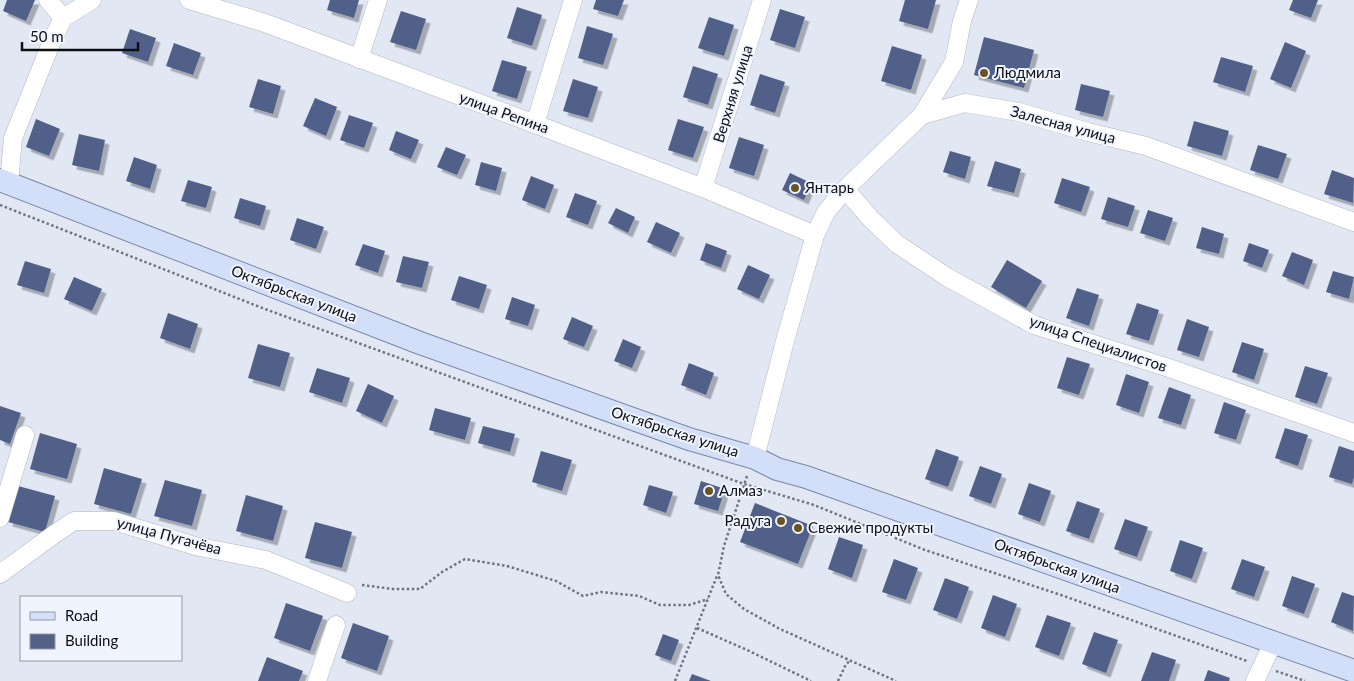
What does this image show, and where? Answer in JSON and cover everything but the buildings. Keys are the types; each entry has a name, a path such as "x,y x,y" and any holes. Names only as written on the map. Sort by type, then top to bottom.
{"main road":[{"name":"Октябрьская улица","path":"4,182 420,343 690,439 755,458 777,469 815,480 1354,671"}],"street":[{"path":"48,0 63,18"},
{"path":"4,182 13,138 63,18 92,0"},
{"name":"улица Репина","path":"189,0 265,23 535,124 703,188 815,235"},
{"path":"359,59 378,0"},
{"path":"535,124 573,0"},
{"name":"Верхняя улица","path":"703,188 762,0"},
{"path":"922,115 954,62 962,21 969,0"},
{"name":"Залесная улица","path":"755,458 815,235 826,212 846,189 922,115 965,103 1019,112 1146,146 1354,222"},
{"name":"улица Специалистов","path":"846,189 870,219 897,244 947,277 1034,326 1168,368 1354,433"},
{"path":"0,518 26,436"},
{"name":"улица Пугачёва","path":"0,574 56,532 74,521 114,521 195,546 266,560 347,593"},
{"path":"317,681 336,625"},
{"path":"1258,674 1274,643"}],"path":[{"path":"0,204 265,309 744,484 814,505 926,550 1061,595 1258,674 1305,681"},
{"path":"675,681 718,575 724,546 744,484 755,458"},
{"path":"347,593 363,584 393,589 420,589 442,572 465,559 506,566 556,581 583,596 601,592 639,596 660,605 689,605 708,599"},
{"path":"718,575 726,594 744,609 780,629 896,681"},
{"path":"697,628 811,681"},
{"path":"838,681 846,664 850,661"}],"place":[{"name":"Людмила","path":"984,73"},
{"name":"Янтарь","path":"795,188"},
{"name":"Алмаз","path":"709,491"},
{"name":"Радуга","path":"781,521"},
{"name":"Свежие продукты","path":"798,528"}]}
